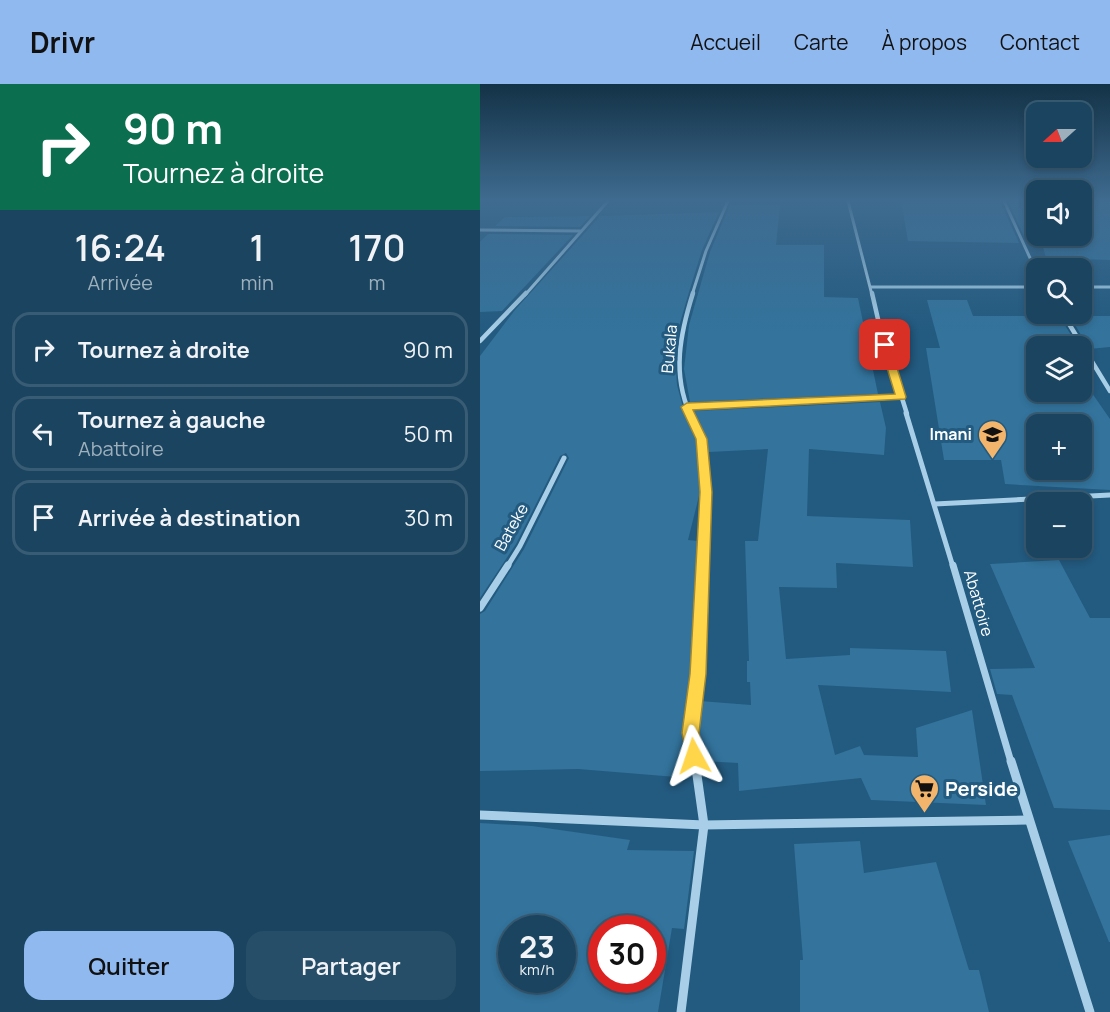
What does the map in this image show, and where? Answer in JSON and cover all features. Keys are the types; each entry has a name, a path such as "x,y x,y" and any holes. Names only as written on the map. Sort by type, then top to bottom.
{"street":[{"path":"480,341 569,244"},
{"name":"Bukala","path":"704,825 691,733 698,674 706,492 701,439 687,407 678,377 681,332 709,244"},
{"name":"Abattoire","path":"860,244 880,328 935,504 1028,820 1090,1012"},
{"path":"1024,244 1030,258"},
{"path":"871,287 1026,287"},
{"path":"1092,287 1110,287"},
{"path":"1069,324 1110,390"},
{"path":"687,407 901,397"},
{"name":"Bateke","path":"480,608 520,546 564,458"},
{"path":"935,504 1110,495"},
{"path":"480,815 704,825 1028,820"},
{"path":"681,1012 704,825"}],"building":[{"path":"480,244 564,244 502,311 480,312"},
{"path":"574,244 705,244 680,323 675,354 677,385 685,415 696,440 701,488 688,540 699,541 693,662 685,733 688,760 680,760 676,777 578,769 480,771 480,614 485,611 524,549 569,458 566,453 560,456 516,544 480,598 480,356 515,310"},
{"path":"713,244 824,245 824,297 858,298 878,394 690,402 684,369 689,325"},
{"path":"1110,244 1110,260 1046,258 1043,246"},
{"path":"927,300 967,300 973,316 1026,316 1026,324 1064,324 1072,336 1026,336 1026,402 1092,402 1092,392 1110,419 1110,490 1005,484 1001,460 944,460 926,348 940,348"},
{"path":"1092,316 1110,316 1110,347 1092,349 1092,336 1082,336 1075,324 1092,324"},
{"path":"880,402 886,428 884,455 809,449 807,516 910,520 913,567 836,563 837,588 779,587 786,659 850,655 850,648 946,651 951,692 818,685 835,755 860,746 864,755 918,757 916,728 972,710 986,805 871,800 861,778 739,791 738,763 702,761 700,756 697,733 700,701 751,705 750,682 747,682 747,661 749,661 745,541 758,541 768,449 709,452 708,458 706,437 694,411"},
{"path":"1059,560 1090,618 1110,618 1110,810 1054,808 1012,695 997,694 990,669 1035,668 990,564"},
{"path":"480,823 532,826 630,840 627,850 694,851 684,929 672,928 666,964 666,915 588,915 588,993 661,993 658,1012 480,1012"},
{"path":"1110,835 1110,942 1109,942 1068,841"},
{"path":"860,841 864,873 936,862 969,970 979,970 989,1012 800,1012 800,960 803,960 794,844"}],"place":[{"name":"Imani","path":"993,460"},
{"name":"Perside","path":"924,814"}],"route":[{"path":"694,756 691,733 698,674 706,492 701,439 687,407 901,397 885,345"}]}
